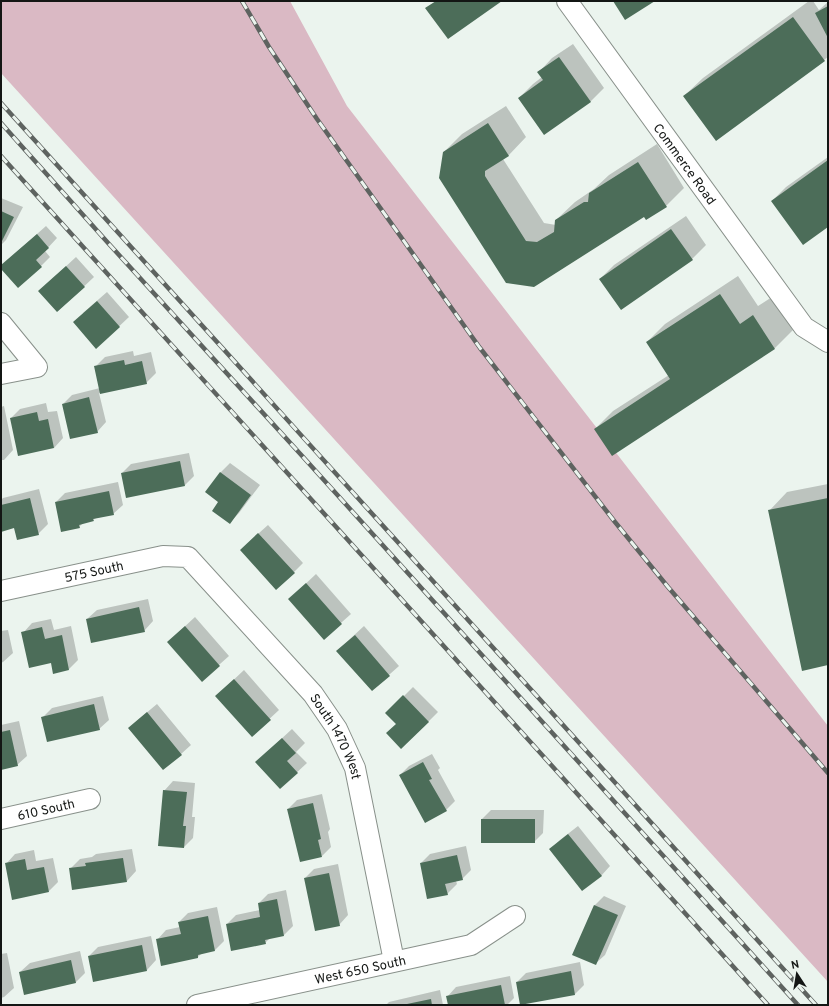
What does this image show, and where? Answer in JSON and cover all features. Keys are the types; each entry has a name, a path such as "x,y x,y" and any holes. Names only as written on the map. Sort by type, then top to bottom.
{"street":[{"name":"Commerce Road","path":"566,1 804,327 828,342"},
{"path":"1,323 37,366 1,374"},
{"name":"575 South","path":"1,591 163,556 188,556"},
{"name":"South 1470 West","path":"188,556 313,694 337,729 355,768 394,961"},
{"name":"610 South","path":"1,819 90,799"},
{"name":"West 650 South","path":"197,1005 258,999 394,961 471,945 515,916"}],"shaded area":[{"path":"1,1 290,1 347,106 828,726 828,982 1,73"}],"building":[{"path":"436,1 502,1 448,39 425,8"},
{"path":"613,1 655,1 625,20"},
{"path":"828,6 828,38 815,13"},
{"path":"793,17 825,61 716,141 683,96"},
{"path":"559,57 591,102 544,135 518,98 543,80 537,72"},
{"path":"488,123 509,156 485,171 485,176 526,241 537,242 554,232 555,220 584,202 588,202 589,193 638,162 667,207 646,220 644,217 534,287 506,283 439,178 443,152"},
{"path":"828,160 828,227 803,245 771,201"},
{"path":"1,211 14,217 1,243"},
{"path":"671,229 693,260 621,310 599,279"},
{"path":"37,234 49,248 36,260 42,267 18,288 1,269 1,265"},
{"path":"66,266 85,287 57,312 38,291"},
{"path":"720,294 740,324 753,315 775,349 612,456 594,429 670,379 646,342"},
{"path":"97,301 120,327 96,349 73,322"},
{"path":"124,360 125,365 142,361 147,384 100,394 94,366"},
{"path":"89,397 98,433 70,439 62,404"},
{"path":"37,412 39,421 48,419 54,448 18,456 10,418"},
{"path":"180,461 185,486 126,498 121,473"},
{"path":"220,472 251,495 230,524 212,511 218,502 205,492"},
{"path":"109,491 114,515 93,519 94,521 79,525 80,528 61,532 55,502"},
{"path":"30,498 39,535 17,540 14,528 1,532 1,505"},
{"path":"828,498 828,665 802,671 768,510"},
{"path":"258,533 295,573 276,590 240,550"},
{"path":"306,583 342,624 324,640 288,599"},
{"path":"139,607 145,632 91,643 86,619"},
{"path":"185,626 220,666 202,682 167,642"},
{"path":"42,627 45,639 62,635 69,670 53,674 51,663 29,668 21,632"},
{"path":"355,635 390,676 372,691 336,651"},
{"path":"234,679 271,720 252,737 215,696"},
{"path":"403,695 429,722 401,749 386,733 396,724 385,713"},
{"path":"94,704 100,730 47,742 41,717"},
{"path":"147,712 182,755 163,770 128,728"},
{"path":"10,730 18,766 1,770 1,732"},
{"path":"282,738 296,753 287,761 298,773 280,789 255,762"},
{"path":"423,762 432,779 429,780 447,811 425,823 399,775"},
{"path":"163,790 187,792 183,826 186,826 184,848 158,846"},
{"path":"313,803 321,839 318,840 322,857 300,862 287,809"},
{"path":"481,819 535,819 535,843 481,843"},
{"path":"568,834 602,876 582,891 549,849"},
{"path":"457,855 463,880 445,884 448,895 427,899 420,863"},
{"path":"123,858 127,882 72,890 69,868 86,866 85,863"},
{"path":"25,859 27,870 44,867 49,892 12,900 5,863"},
{"path":"329,873 340,926 315,931 304,878"},
{"path":"277,899 284,936 265,940 266,944 231,951 226,924 260,917 258,903"},
{"path":"594,905 618,915 596,965 572,955"},
{"path":"208,916 215,951 198,955 198,958 161,966 156,939 181,934 178,922"},
{"path":"142,945 147,971 93,982 88,956"},
{"path":"71,960 76,983 24,995 19,972"},
{"path":"571,971 575,995 520,1005 516,982"},
{"path":"501,985 505,1005 448,1005 446,996"},
{"path":"431,999 432,1005 407,1005 407,1004"}],"railway":[{"path":"242,1 269,47 317,119 480,348 615,522 668,587 828,773"},
{"path":"1,103 816,1005"},
{"path":"1,123 798,1005"},
{"path":"1,156 768,1005"}]}
